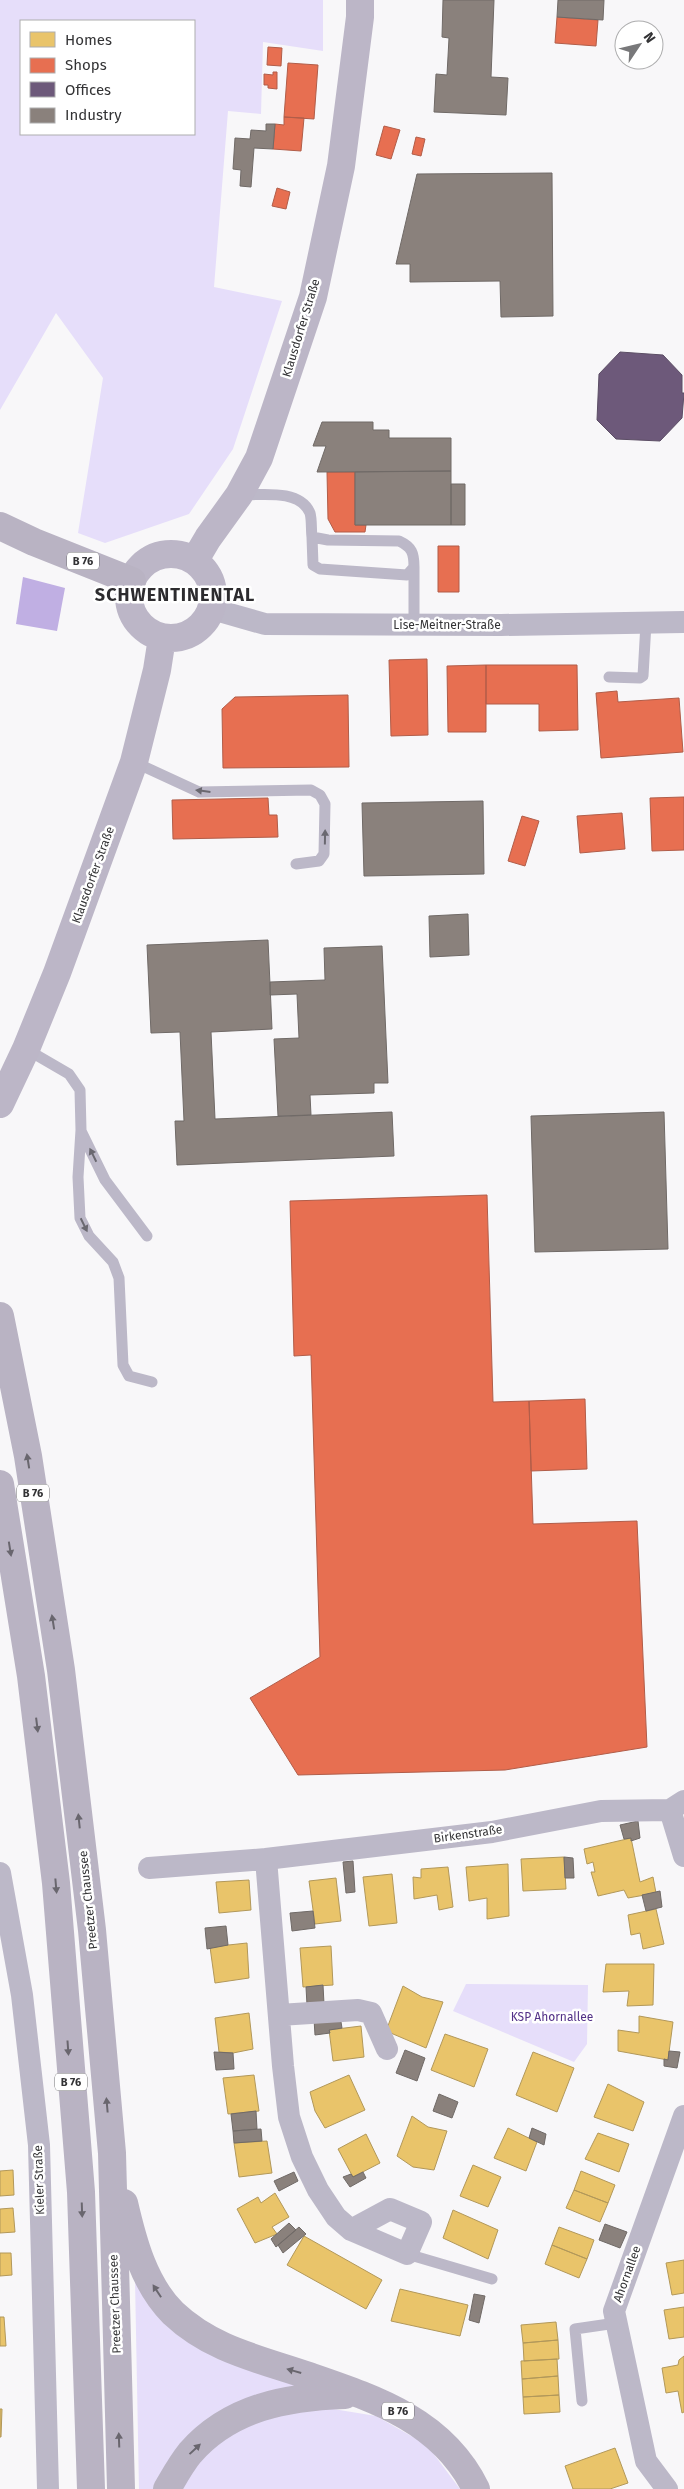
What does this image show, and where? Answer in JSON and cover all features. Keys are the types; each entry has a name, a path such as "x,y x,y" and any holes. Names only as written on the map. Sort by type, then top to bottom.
{"highway":[{"name":"B 76","path":"0,526 34,542 132,580"},
{"name":"B 76","path":"0,543 34,542"},
{"name":"Preetzer Chaussee","path":"0,1316 28,1456 71,1743 92,1930 112,2153 121,2489"},
{"name":"B 76","path":"0,1484 31,1676 56,1883 81,2192 92,2489"},
{"name":"B 76","path":"112,2153 139,2256 147,2276 172,2312 210,2341 228,2350 309,2376 390,2406 436,2436 468,2474 476,2489"},
{"name":"B 76","path":"167,2489 190,2453 225,2423 262,2406 292,2398 356,2394"}],"street":[{"name":"Klausdorfer Straße","path":"195,560 208,538 239,495 259,458 312,297 341,166 360,9"},
{"path":"158,555 183,555 195,560 205,570 212,582 214,596 212,609 198,630 187,636 162,638 141,626 134,616 129,599 132,580 142,565 158,555"},
{"name":"Lise-Meitner-Straße","path":"212,609 264,624 414,625 684,622"},
{"name":"Klausdorfer Straße","path":"0,1104 26,1049 134,762 157,670 162,638"},
{"path":"677,1805 684,1856"},
{"name":"Birkenstraße","path":"149,1868 266,1859 492,1832 601,1812 677,1805"},
{"path":"266,1859 289,2117 302,2157 318,2190 336,2217 351,2230 407,2254 421,2222 390,2209 351,2230"},
{"name":"Kieler Straße","path":"0,1873 22,1995 38,2145 48,2489"},
{"path":"279,2015 358,2010 370,2013 387,2049"},
{"name":"Ahornallee","path":"668,2489 646,2461 614,2311 684,2116"}],"lane":[{"path":"239,495 290,496 306,505 311,515 313,565 320,570 407,574 414,567"},
{"path":"312,537 328,540 399,541 409,545 414,553 414,625"},
{"path":"610,677 640,678 643,676 646,623"},
{"path":"134,762 199,792 311,790 320,794 325,804 324,854 319,861 296,864"},
{"path":"26,1049 69,1074 80,1090 78,1178 80,1218 89,1236 113,1262 119,1278 123,1366 129,1376 152,1382"},
{"path":"80,1130 105,1180 147,1236"},
{"path":"407,2254 492,2279"},
{"path":"582,2401 575,2329 616,2323"}],"green space":[{"path":"0,0 323,0 323,51 263,42 261,114 228,111 214,287 282,301 233,449 189,514 105,543 78,533 103,378 56,313 0,410"},
{"name":"KSP Ahornallee","path":"466,1984 588,1985 587,2044 574,2062 453,2011"},
{"path":"135,2280 313,2388 285,2391 155,2489 139,2489"},
{"path":"315,2406 376,2416 427,2445 460,2489 177,2489 220,2438 263,2416"}],"shaded area":[{"path":"23,577 65,588 57,631 16,624"}],"building: Homes":[{"path":"631,1838 640,1882 653,1877 656,1893 628,1898 624,1890 598,1896 591,1872 595,1872 593,1862 587,1864 584,1849"},
{"path":"564,1857 566,1889 523,1891 521,1859"},
{"path":"508,1864 509,1916 487,1919 487,1898 469,1901 466,1867"},
{"path":"448,1867 453,1907 439,1910 437,1895 414,1899 413,1877 421,1878 421,1869"},
{"path":"392,1874 397,1923 369,1926 363,1877"},
{"path":"336,1878 341,1921 315,1924 309,1881"},
{"path":"249,1880 251,1910 219,1913 216,1882"},
{"path":"656,1909 664,1944 643,1949 640,1933 631,1935 628,1915"},
{"path":"247,1943 249,1978 215,1983 210,1947"},
{"path":"331,1946 333,1985 303,1987 300,1948"},
{"path":"606,1964 654,1964 653,2005 627,2006 629,1991 603,1992"},
{"path":"403,1986 422,1997 443,2002 426,2048 386,2031"},
{"path":"249,2013 253,2049 233,2053 219,2052 215,2018"},
{"path":"639,2016 673,2022 668,2060 618,2051 618,2030 639,2033"},
{"path":"361,2026 364,2057 333,2061 329,2030"},
{"path":"445,2034 488,2049 474,2087 431,2070"},
{"path":"533,2052 574,2068 557,2112 516,2095"},
{"path":"254,2075 259,2111 228,2114 223,2078"},
{"path":"349,2075 365,2110 325,2128 315,2111 310,2092"},
{"path":"608,2084 644,2102 633,2131 594,2117"},
{"path":"412,2116 428,2127 447,2131 434,2170 413,2167 397,2156"},
{"path":"508,2128 537,2142 526,2171 494,2158"},
{"path":"598,2133 629,2144 619,2172 585,2159"},
{"path":"366,2134 380,2163 353,2177 338,2149"},
{"path":"267,2141 272,2173 239,2177 234,2143"},
{"path":"473,2165 501,2177 488,2207 460,2196"},
{"path":"13,2170 14,2195 0,2196 0,2171"},
{"path":"581,2171 615,2185 608,2203 574,2190"},
{"path":"574,2190 608,2203 600,2222 566,2208"},
{"path":"275,2193 289,2217 272,2227 277,2234 255,2243 237,2209 258,2197 261,2203"},
{"path":"13,2208 15,2232 0,2233 0,2209"},
{"path":"453,2210 498,2230 488,2259 443,2238"},
{"path":"559,2227 594,2240 587,2259 552,2245"},
{"path":"304,2236 382,2280 366,2309 287,2265"},
{"path":"552,2245 587,2259 579,2278 545,2264"},
{"path":"0,2253 11,2253 12,2275 0,2276"},
{"path":"684,2260 684,2293 672,2295 666,2263"},
{"path":"400,2289 468,2305 460,2336 391,2321"},
{"path":"684,2307 684,2337 669,2339 664,2310"},
{"path":"0,2317 4,2317 6,2346 0,2346"},
{"path":"556,2322 558,2340 523,2343 521,2325"},
{"path":"558,2340 559,2359 524,2361 523,2343"},
{"path":"684,2356 684,2412 682,2413 678,2391 666,2393 662,2368 678,2365 679,2360"},
{"path":"557,2359 558,2376 522,2379 521,2361"},
{"path":"558,2376 559,2395 523,2397 522,2379"},
{"path":"559,2395 560,2412 524,2414 523,2397"},
{"path":"0,2409 2,2409 1,2437 0,2437"},
{"path":"615,2448 628,2483 610,2489 573,2489 565,2466"}],"building: Shops":[{"path":"557,17 598,20 596,46 555,43"},
{"path":"268,47 282,48 281,66 267,65"},
{"path":"288,63 318,65 314,119 284,117"},
{"path":"273,72 277,72 277,89 268,88 268,85 264,85 264,74 273,75"},
{"path":"284,117 304,118 301,151 273,149 275,124 284,125"},
{"path":"384,126 400,130 391,159 376,155"},
{"path":"416,137 425,139 421,156 412,154"},
{"path":"277,188 290,192 286,209 272,206"},
{"path":"327,472 355,472 355,525 366,525 365,532 335,532 328,519"},
{"path":"438,546 459,546 459,592 438,592"},
{"path":"427,659 428,735 391,736 389,660"},
{"path":"486,665 486,732 448,732 447,666"},
{"path":"486,665 577,665 578,730 539,731 539,704 486,704"},
{"path":"617,691 618,702 679,698 683,752 601,758 596,693"},
{"path":"348,695 349,767 223,768 222,709 235,697"},
{"path":"684,797 684,850 652,851 650,798"},
{"path":"268,798 269,815 277,815 278,837 173,839 172,800"},
{"path":"622,813 625,849 580,853 577,816"},
{"path":"522,816 539,821 525,866 508,861"},
{"path":"487,1195 493,1402 529,1401 533,1524 637,1521 647,1747 505,1770 298,1775 250,1698 320,1657 311,1355 294,1356 290,1201"},
{"path":"585,1399 587,1469 531,1471 529,1401"}],"building: Offices":[{"path":"620,352 663,355 682,375 682,393 684,393 682,418 660,441 616,439 597,420 599,374"}],"building: Industry":[{"path":"443,0 494,0 491,77 508,78 506,115 434,112 436,74 447,75 449,38 442,37"},
{"path":"558,0 604,0 603,20 557,17"},
{"path":"266,124 275,124 273,149 254,148 251,187 240,186 241,170 233,169 235,138 250,139 251,130 266,131"},
{"path":"552,173 553,316 501,317 500,281 410,282 410,264 396,264 417,174"},
{"path":"322,422 373,422 373,430 389,430 389,438 451,438 451,471 317,472 326,446 313,446"},
{"path":"451,471 451,525 355,525 355,472"},
{"path":"451,484 465,484 465,525 451,525"},
{"path":"483,801 484,874 364,876 362,803"},
{"path":"468,914 469,955 430,957 429,916"},
{"path":"268,940 272,1029 211,1032 215,1119 392,1112 394,1156 177,1165 175,1121 184,1121 180,1032 151,1033 147,945"},
{"path":"382,946 388,1083 374,1083 374,1093 310,1095 311,1115 278,1116 274,1039 299,1038 297,994 270,995 270,982 325,980 324,948"},
{"path":"664,1112 668,1249 535,1252 531,1116"},
{"path":"638,1821 640,1838 631,1841 631,1838 624,1839 620,1825"},
{"path":"564,1857 573,1858 574,1878 565,1878"},
{"path":"353,1861 355,1892 346,1893 343,1862"},
{"path":"660,1891 662,1907 646,1911 642,1895"},
{"path":"313,1911 315,1928 292,1931 290,1913"},
{"path":"226,1926 228,1945 207,1949 205,1928"},
{"path":"323,1985 324,2004 307,2005 306,1987"},
{"path":"340,2016 342,2028 329,2030 330,2033 315,2035 314,2019"},
{"path":"405,2050 425,2058 417,2081 396,2073"},
{"path":"669,2051 680,2052 677,2068 664,2066 664,2059 668,2060"},
{"path":"214,2052 233,2053 234,2069 216,2070"},
{"path":"439,2094 458,2102 452,2118 433,2111"},
{"path":"256,2111 257,2129 233,2131 231,2114"},
{"path":"532,2128 546,2134 544,2145 529,2138"},
{"path":"261,2129 262,2141 234,2143 233,2131"},
{"path":"294,2172 298,2181 279,2191 274,2181"},
{"path":"363,2172 366,2178 350,2187 343,2177 351,2174 353,2177"},
{"path":"289,2223 296,2230 276,2247 271,2239"},
{"path":"605,2224 627,2232 620,2248 599,2240"},
{"path":"299,2227 306,2234 283,2253 278,2245"},
{"path":"474,2294 485,2296 479,2323 469,2320"}],"district":[{"name":"SCHWENTINENTAL","path":"175,595"}]}
